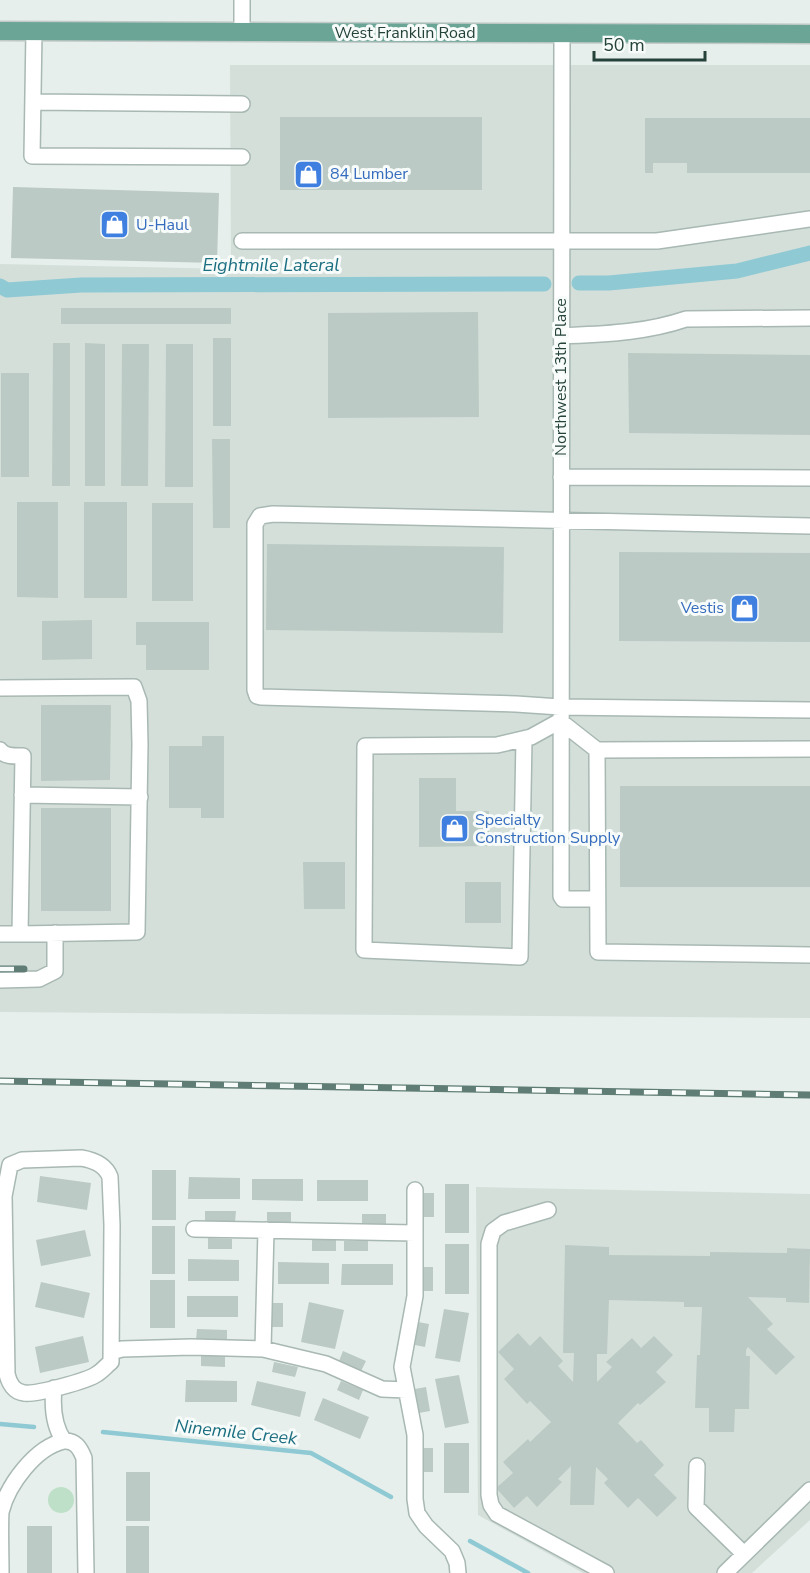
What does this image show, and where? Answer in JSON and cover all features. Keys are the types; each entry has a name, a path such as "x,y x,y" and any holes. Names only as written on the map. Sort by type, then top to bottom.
{"main road":[{"name":"West Franklin Road","path":"0,31 810,34"}],"street":[{"path":"242,0 242,32"},
{"path":"34,31 32,156 242,157"},
{"name":"Northwest 13th Place","path":"562,33 561,896 563,899 597,899"},
{"path":"33,102 242,104"},
{"path":"242,241 657,241 810,219"},
{"path":"561,336 628,333 667,326 686,319 810,318"},
{"path":"561,477 810,478"},
{"path":"810,526 273,514 260,516 255,524 255,690 257,696 516,704 560,714 810,710"},
{"path":"0,688 134,687 139,701 140,797 137,932 0,934"},
{"path":"524,739 520,957 364,950 365,746 497,745 531,737 560,714"},
{"path":"560,714 597,750 810,750"},
{"path":"0,750 2,753 22,756 20,934"},
{"path":"597,750 598,952 810,955"},
{"path":"22,795 140,797"},
{"path":"0,980 39,979 55,971 55,933"},
{"path":"81,1158 93,1160 107,1170 110,1177 111,1362 97,1374 54,1388 25,1394 17,1391 8,1382 4,1196 10,1165 22,1160 81,1158"},
{"path":"415,1190 415,1296 402,1367 415,1435 415,1499 417,1513 426,1527 452,1551 458,1573"},
{"path":"548,1210 504,1223 493,1231 489,1244 491,1505 496,1514 606,1573"},
{"path":"194,1229 415,1233"},
{"path":"263,1349 266,1230"},
{"path":"111,1352 122,1349 191,1347 263,1349 326,1364 382,1389 406,1390"},
{"path":"54,1388 54,1416 58,1432 64,1441"},
{"path":"1,1573 1,1513 18,1476 31,1460 52,1443 69,1440 80,1447 84,1458 86,1573"},
{"path":"697,1466 696,1507 744,1554"},
{"path":"725,1573 810,1490"}],"shaded area":[{"path":"230,65 810,65 810,1018 0,1012 0,264 231,269"},
{"path":"476,1187 810,1194 810,1520 752,1573 583,1573 478,1515"}],"green space":[{"path":"61,1487 70,1491 74,1500 70,1509 61,1513 52,1509 48,1500 52,1491"}],"building":[{"path":"280,117 482,117 482,190 280,190"},
{"path":"645,118 810,118 810,173 687,173 687,163 653,163 653,173 645,173"},
{"name":"U-Haul","path":"13,187 219,193 217,263 11,258"},
{"path":"61,308 231,308 231,324 61,324"},
{"path":"478,312 479,417 328,418 328,313"},
{"path":"213,338 231,338 231,426 213,426"},
{"path":"53,343 70,343 70,486 52,486"},
{"path":"85,343 105,344 105,486 85,486"},
{"path":"122,344 149,344 148,486 121,486"},
{"path":"166,344 193,344 193,487 165,487"},
{"path":"628,353 810,355 810,435 629,433"},
{"path":"1,373 29,373 29,477 1,477"},
{"path":"212,439 230,439 230,528 213,528"},
{"path":"17,502 58,502 58,598 17,597"},
{"path":"84,502 127,502 127,598 84,598"},
{"path":"152,503 193,503 193,601 152,601"},
{"path":"267,544 504,547 503,633 266,630"},
{"path":"619,552 810,553 810,642 619,641"},
{"path":"92,620 92,659 42,660 42,621"},
{"path":"136,622 209,622 209,670 146,670 146,645 136,645"},
{"path":"41,705 111,705 110,780 41,781"},
{"path":"202,736 224,736 224,818 201,818 201,808 169,808 169,746 202,746"},
{"name":"Specialty Construction Supply","path":"419,778 456,778 456,811 489,811 489,846 419,847"},
{"path":"620,786 810,786 810,887 620,887"},
{"path":"41,808 111,808 111,911 41,911"},
{"path":"303,862 345,862 345,909 304,909"},
{"path":"465,882 501,882 501,923 465,923"},
{"path":"152,1170 176,1170 176,1220 152,1220"},
{"path":"40,1176 91,1183 87,1210 37,1202"},
{"path":"189,1177 240,1178 240,1199 188,1199"},
{"path":"252,1179 303,1179 303,1201 252,1200"},
{"path":"317,1180 368,1180 368,1201 317,1201"},
{"path":"445,1184 469,1184 469,1233 445,1233"},
{"path":"423,1193 434,1193 434,1217 423,1217"},
{"path":"205,1211 236,1211 235,1222 205,1222"},
{"path":"267,1212 291,1212 291,1223 267,1223"},
{"path":"362,1214 386,1214 386,1224 362,1225"},
{"path":"152,1226 175,1226 175,1274 152,1274"},
{"path":"85,1230 91,1256 41,1266 36,1240"},
{"path":"208,1238 232,1239 232,1249 208,1249"},
{"path":"312,1240 336,1240 336,1251 312,1251"},
{"path":"344,1241 368,1241 368,1251 344,1251"},
{"path":"445,1244 469,1244 469,1294 445,1294"},
{"path":"565,1245 609,1247 609,1255 710,1256 710,1252 787,1253 787,1248 810,1249 809,1303 786,1302 786,1298 748,1297 773,1324 767,1329 795,1357 776,1375 748,1347 746,1356 750,1356 749,1409 735,1409 734,1432 709,1432 709,1408 695,1408 702,1307 684,1307 684,1302 609,1300 607,1354 597,1354 597,1382 612,1367 606,1362 632,1338 641,1348 654,1336 673,1355 656,1372 666,1382 640,1405 638,1403 618,1423 637,1443 641,1440 664,1465 654,1475 677,1498 657,1517 638,1498 628,1508 604,1483 608,1479 596,1467 594,1505 570,1505 571,1466 558,1479 562,1482 537,1507 527,1496 514,1508 496,1488 513,1473 503,1462 528,1439 530,1442 551,1422 530,1401 527,1404 504,1379 514,1369 498,1352 518,1333 530,1346 540,1336 563,1361 558,1366 573,1382 574,1353 563,1353"},
{"path":"188,1259 239,1260 239,1281 188,1281"},
{"path":"278,1262 329,1263 329,1284 278,1284"},
{"path":"342,1264 393,1264 393,1285 341,1285"},
{"path":"423,1267 433,1267 433,1291 423,1291"},
{"path":"150,1280 175,1280 175,1328 150,1328"},
{"path":"41,1282 90,1293 84,1318 35,1307"},
{"path":"187,1296 238,1296 238,1317 187,1317"},
{"path":"309,1302 344,1310 335,1349 301,1342"},
{"path":"272,1303 283,1303 283,1327 272,1327"},
{"path":"444,1309 469,1313 460,1362 435,1358"},
{"path":"418,1322 429,1324 425,1347 415,1345"},
{"path":"197,1329 227,1330 227,1341 196,1340"},
{"path":"83,1336 89,1362 40,1373 35,1347"},
{"path":"343,1351 366,1361 361,1371 339,1361"},
{"path":"201,1356 225,1356 225,1367 201,1366"},
{"path":"274,1362 298,1367 295,1377 272,1372"},
{"path":"459,1375 469,1423 445,1428 435,1379"},
{"path":"186,1380 237,1381 237,1402 185,1402"},
{"path":"257,1381 306,1392 300,1417 251,1405"},
{"path":"341,1381 363,1390 359,1400 337,1390"},
{"path":"426,1387 430,1411 419,1413 415,1389"},
{"path":"323,1398 369,1417 360,1439 314,1420"},
{"path":"444,1443 469,1443 469,1493 444,1493"},
{"path":"422,1448 433,1448 433,1472 422,1472"},
{"path":"126,1472 150,1472 150,1521 126,1521"},
{"path":"27,1526 52,1526 52,1573 27,1573"},
{"path":"126,1526 149,1526 149,1573 126,1573"}],"waterway":[{"name":"Eightmile Lateral","path":"579,283 609,283 737,271 810,253"},
{"name":"Eightmile Lateral","path":"0,286 7,290 81,285 544,284"},
{"name":"Ninemile Creek","path":"0,1424 34,1427"},
{"name":"Ninemile Creek","path":"103,1432 311,1453 391,1497"},
{"name":"Ninemile Creek","path":"470,1541 528,1573"}],"railway":[{"path":"0,969 24,969"},
{"path":"0,1081 810,1095"}],"place":[{"name":"84 Lumber","path":"309,174"},
{"name":"U-Haul","path":"115,225"},
{"name":"Vestis","path":"745,608"},
{"name":"Specialty Construction Supply","path":"454,829"}]}
